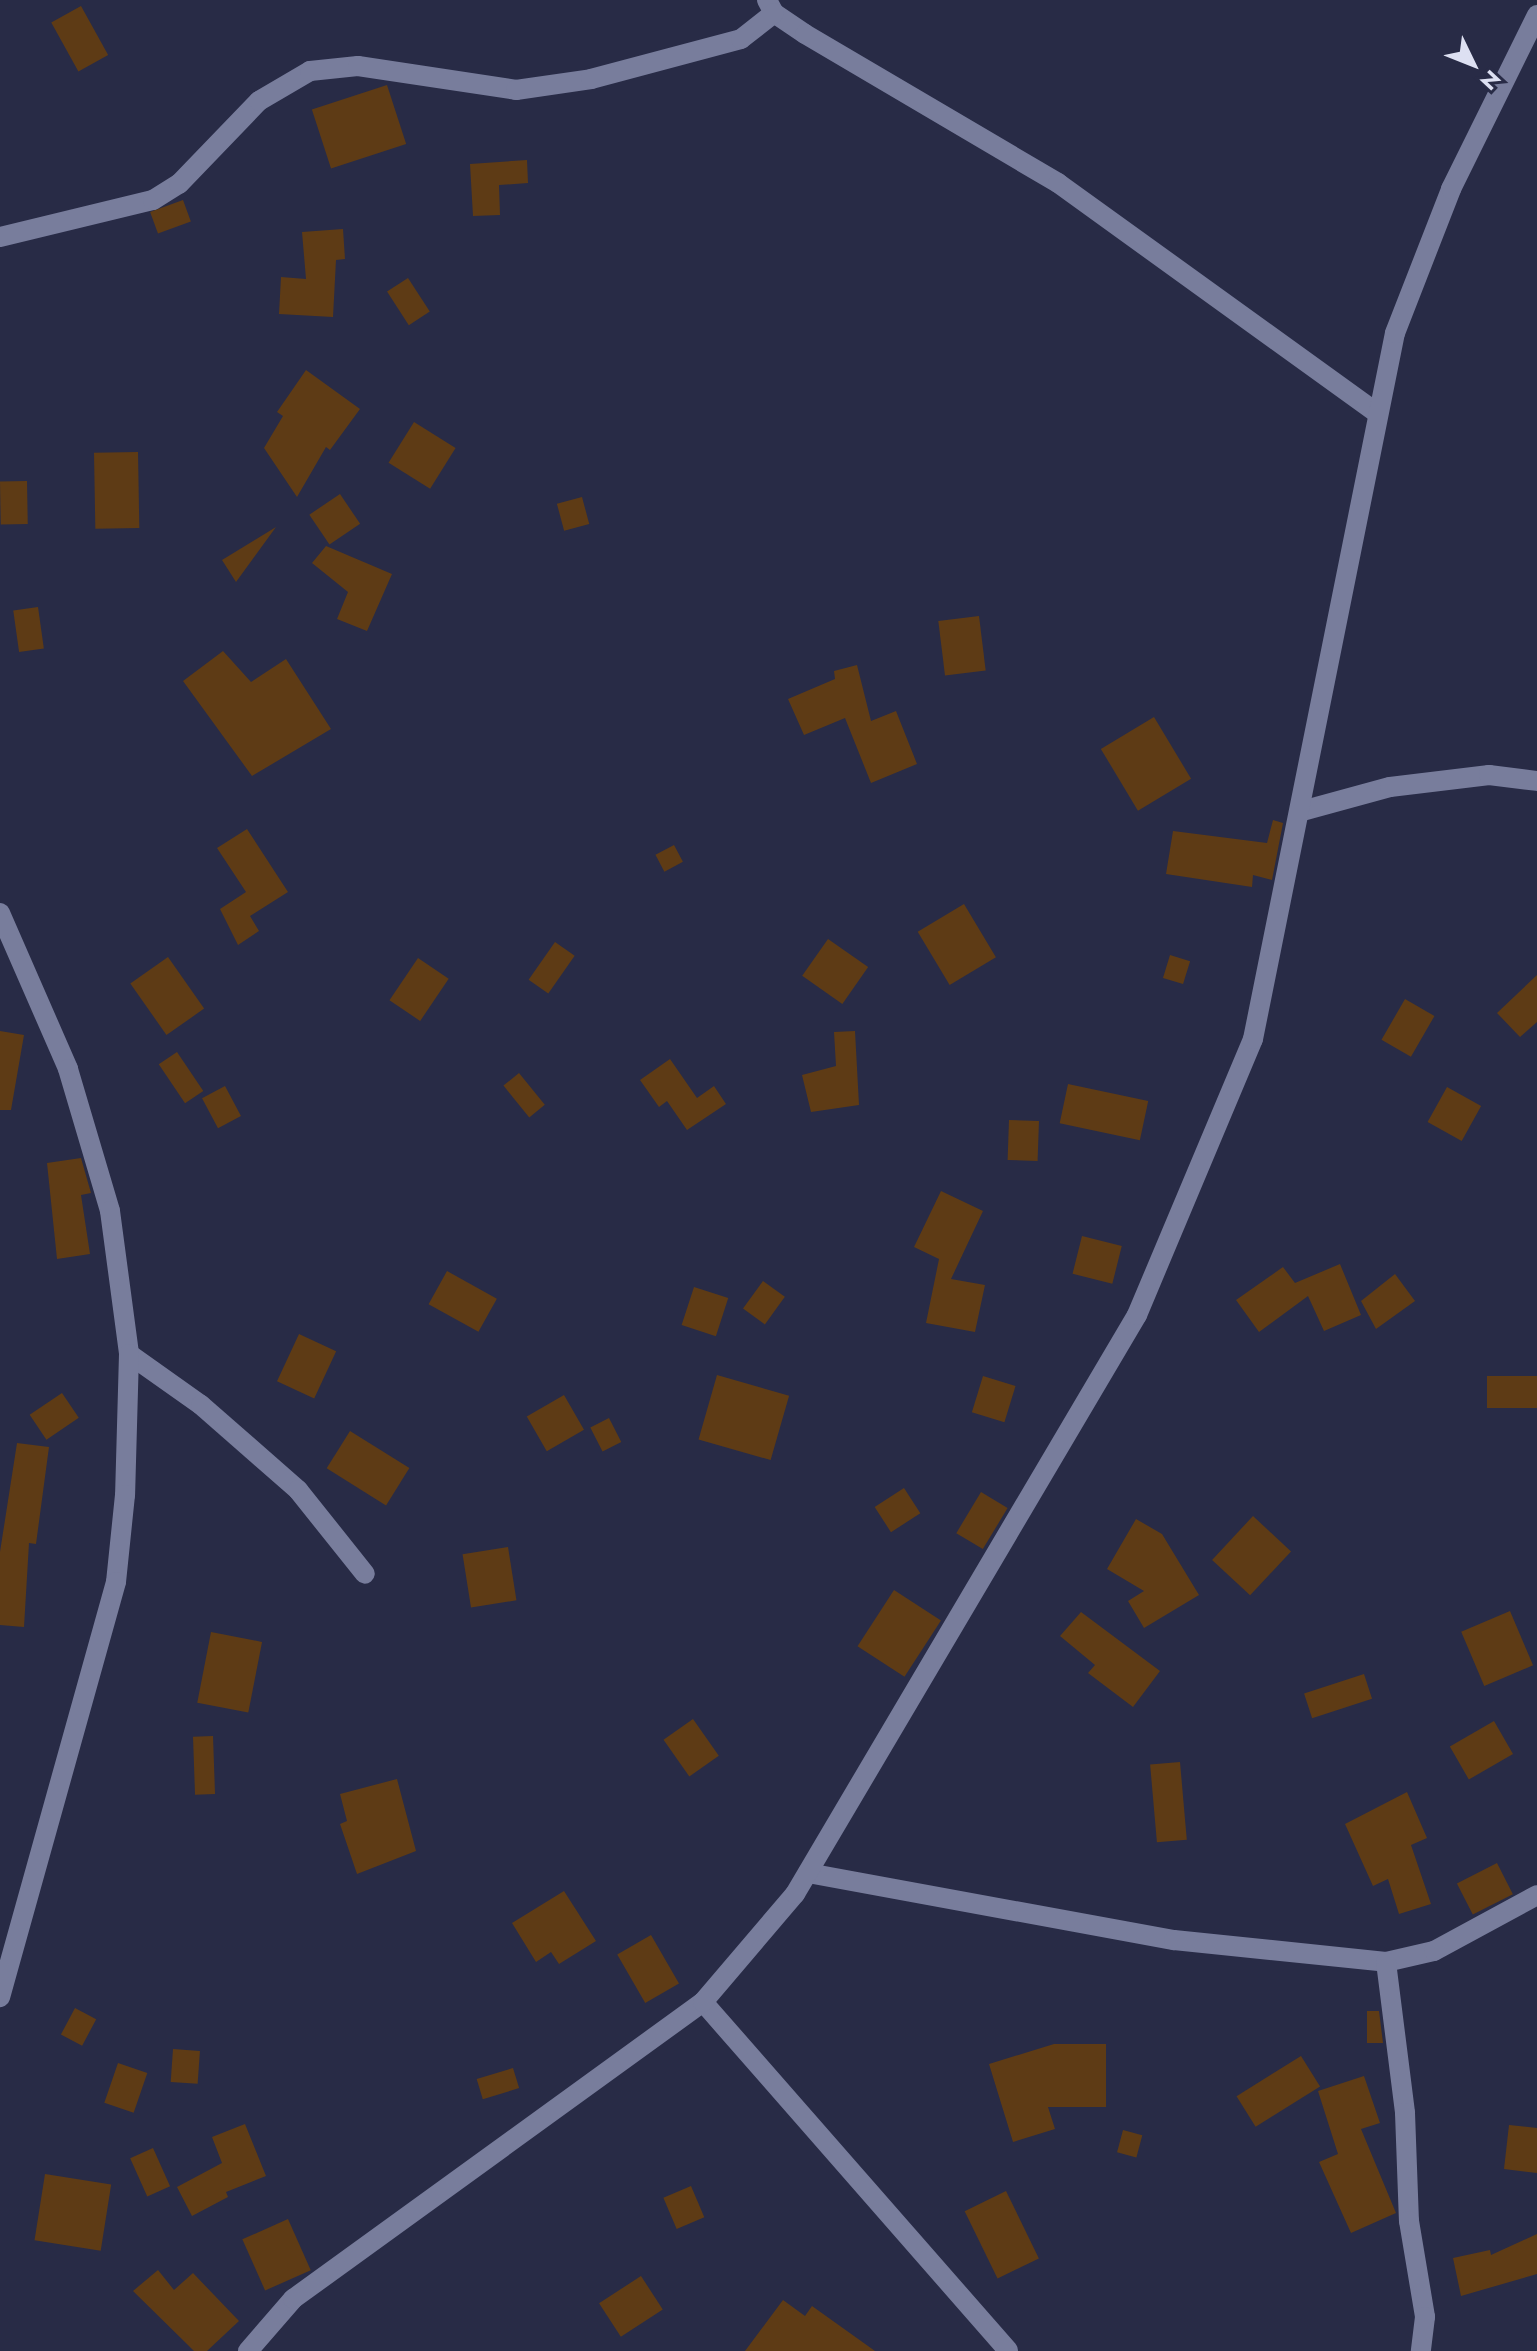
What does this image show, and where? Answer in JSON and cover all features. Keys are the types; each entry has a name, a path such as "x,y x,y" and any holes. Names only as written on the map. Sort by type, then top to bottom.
{"street":[{"path":"0,237 153,200 179,184 259,101 310,71 358,66 516,90 591,79 741,39 770,6 946,122 1058,183 1377,413"},
{"path":"248,2351 293,2299 703,2002 808,1873 1137,1315 1253,1039 1302,811 1395,333 1451,189 1537,15"},
{"path":"1302,811 1390,787 1489,775 1537,781"},
{"path":"0,913 68,1069 110,1211 129,1354 125,1495 116,1582 0,1997"},
{"path":"129,1354 201,1405 298,1490 365,1574"},
{"path":"808,1873 1174,1940 1386,1962 1434,1951 1537,1895"},
{"path":"1386,1962 1405,2113 1409,2221 1425,2317 1421,2351"},
{"path":"703,2002 1008,2351"}],"building":[{"path":"81,6 108,55 78,71 51,22"},
{"path":"387,85 406,144 331,168 312,109"},
{"path":"527,160 528,183 499,185 500,215 473,216 470,164"},
{"path":"183,200 191,222 158,234 150,212"},
{"path":"343,229 345,259 336,260 333,317 279,314 281,277 306,279 302,232"},
{"path":"408,278 430,312 409,325 387,292"},
{"path":"306,370 360,409 330,450 326,447 297,497 264,448 283,416 277,412"},
{"path":"414,422 456,448 430,489 389,463"},
{"path":"138,452 139,528 95,529 94,453"},
{"path":"0,481 27,481 28,524 1,524"},
{"path":"340,494 360,524 329,545 309,515"},
{"path":"582,497 589,524 564,531 557,504"},
{"path":"276,527 236,582 222,560"},
{"path":"326,546 392,574 367,631 337,619 348,592 312,563"},
{"path":"38,607 44,649 19,652 13,610"},
{"path":"979,616 986,671 945,676 938,621"},
{"path":"223,651 251,682 286,659 331,729 252,776 183,681"},
{"path":"857,665 871,721 896,711 917,764 871,783 845,718 804,735 788,699 835,679 834,671"},
{"path":"1154,717 1191,779 1138,811 1101,749"},
{"path":"1273,820 1283,823 1272,880 1253,875 1252,887 1166,874 1173,831 1267,843"},
{"path":"247,829 288,892 250,916 259,931 238,945 220,909 246,892 217,848"},
{"path":"674,845 683,862 664,872 655,855"},
{"path":"964,904 996,957 950,985 918,932"},
{"path":"828,939 868,967 842,1004 802,976"},
{"path":"555,942 575,956 548,993 529,980"},
{"path":"1170,955 1190,961 1183,984 1163,978"},
{"path":"168,957 204,1009 166,1035 130,983"},
{"path":"418,958 449,979 420,1021 389,1000"},
{"path":"1537,975 1537,1022 1520,1037 1497,1013"},
{"path":"1405,999 1434,1016 1411,1057 1382,1040"},
{"path":"0,1031 24,1035 11,1110 0,1110"},
{"path":"855,1031 859,1105 811,1112 802,1075 836,1066 834,1032"},
{"path":"177,1052 203,1091 185,1103 159,1064"},
{"path":"670,1059 697,1098 714,1086 726,1104 687,1130 667,1101 659,1107 640,1080"},
{"path":"519,1073 545,1105 529,1117 503,1086"},
{"path":"1068,1084 1148,1101 1140,1140 1060,1123"},
{"path":"225,1086 241,1116 218,1128 202,1098"},
{"path":"1447,1087 1481,1106 1462,1141 1428,1122"},
{"path":"1009,1120 1039,1121 1038,1161 1008,1160"},
{"path":"81,1158 91,1193 81,1195 90,1254 57,1259 47,1163"},
{"path":"941,1191 983,1211 951,1279 985,1285 975,1332 926,1323 939,1259 914,1247"},
{"path":"1082,1236 1122,1246 1112,1284 1073,1274"},
{"path":"1340,1264 1361,1315 1324,1331 1308,1296 1259,1332 1236,1300 1283,1267 1295,1283"},
{"path":"447,1271 497,1299 478,1332 429,1304"},
{"path":"1395,1274 1415,1301 1376,1329 1361,1301"},
{"path":"763,1281 785,1297 765,1324 743,1309"},
{"path":"694,1287 728,1298 716,1336 682,1325"},
{"path":"299,1334 336,1351 314,1398 277,1381"},
{"path":"717,1375 789,1396 771,1460 699,1439"},
{"path":"983,1376 1016,1386 1004,1422 972,1412"},
{"path":"1487,1376 1537,1376 1537,1408 1487,1408"},
{"path":"62,1393 79,1418 46,1440 30,1415"},
{"path":"564,1395 584,1430 547,1451 527,1416"},
{"path":"609,1418 621,1442 603,1452 590,1428"},
{"path":"350,1431 409,1468 386,1505 327,1468"},
{"path":"17,1443 49,1447 36,1544 29,1543 24,1627 0,1625 0,1552"},
{"path":"904,1488 920,1513 891,1532 875,1507"},
{"path":"981,1492 1008,1508 983,1549 956,1533"},
{"path":"1253,1516 1291,1551 1250,1595 1212,1560"},
{"path":"1136,1519 1162,1534 1199,1595 1144,1628 1128,1601 1144,1591 1107,1569"},
{"path":"508,1547 516,1600 471,1608 463,1554"},
{"path":"894,1590 941,1620 904,1677 858,1646"},
{"path":"1510,1611 1533,1665 1484,1686 1461,1632"},
{"path":"1081,1612 1160,1671 1133,1707 1088,1673 1095,1665 1060,1636"},
{"path":"211,1632 262,1642 248,1713 197,1703"},
{"path":"1364,1674 1372,1699 1312,1718 1304,1693"},
{"path":"693,1719 719,1756 689,1777 664,1740"},
{"path":"1494,1721 1513,1754 1469,1779 1450,1746"},
{"path":"213,1736 215,1794 195,1795 193,1737"},
{"path":"1180,1762 1187,1840 1157,1842 1150,1765"},
{"path":"397,1779 416,1851 357,1874 340,1824 347,1821 340,1794"},
{"path":"1407,1792 1427,1838 1411,1845 1431,1904 1399,1914 1388,1879 1373,1886 1345,1824"},
{"path":"1497,1863 1513,1894 1473,1915 1457,1883"},
{"path":"564,1891 596,1941 559,1964 551,1952 536,1962 512,1923"},
{"path":"651,1935 679,1983 645,2003 617,1955"},
{"path":"75,2008 96,2019 82,2046 61,2034"},
{"path":"1367,2011 1379,2011 1383,2043 1367,2043"},
{"path":"1054,2044 1106,2044 1106,2107 1048,2107 1055,2129 1013,2142 989,2064"},
{"path":"173,2049 200,2051 198,2084 171,2082"},
{"path":"1301,2056 1320,2087 1256,2127 1237,2096"},
{"path":"118,2063 147,2073 134,2113 104,2103"},
{"path":"513,2068 519,2088 483,2099 477,2079"},
{"path":"1364,2076 1380,2123 1361,2129 1396,2213 1351,2233 1319,2162 1338,2154 1318,2091"},
{"path":"245,2124 266,2176 226,2192 228,2197 192,2216 177,2187 222,2163 212,2137"},
{"path":"1509,2125 1537,2128 1537,2173 1504,2169"},
{"path":"1123,2130 1142,2135 1136,2157 1117,2152"},
{"path":"153,2148 170,2186 147,2197 130,2158"},
{"path":"45,2174 111,2184 101,2251 35,2240"},
{"path":"691,2186 704,2217 677,2229 663,2198"},
{"path":"1006,2191 1039,2258 998,2279 965,2211"},
{"path":"288,2219 311,2270 265,2290 242,2239"},
{"path":"1537,2234 1537,2274 1461,2296 1453,2258 1490,2250 1491,2255"},
{"path":"158,2270 174,2290 193,2273 239,2321 207,2351 194,2351 133,2291"},
{"path":"641,2276 663,2310 621,2337 599,2303"},
{"path":"783,2300 805,2316 812,2306 875,2351 745,2351"}]}
